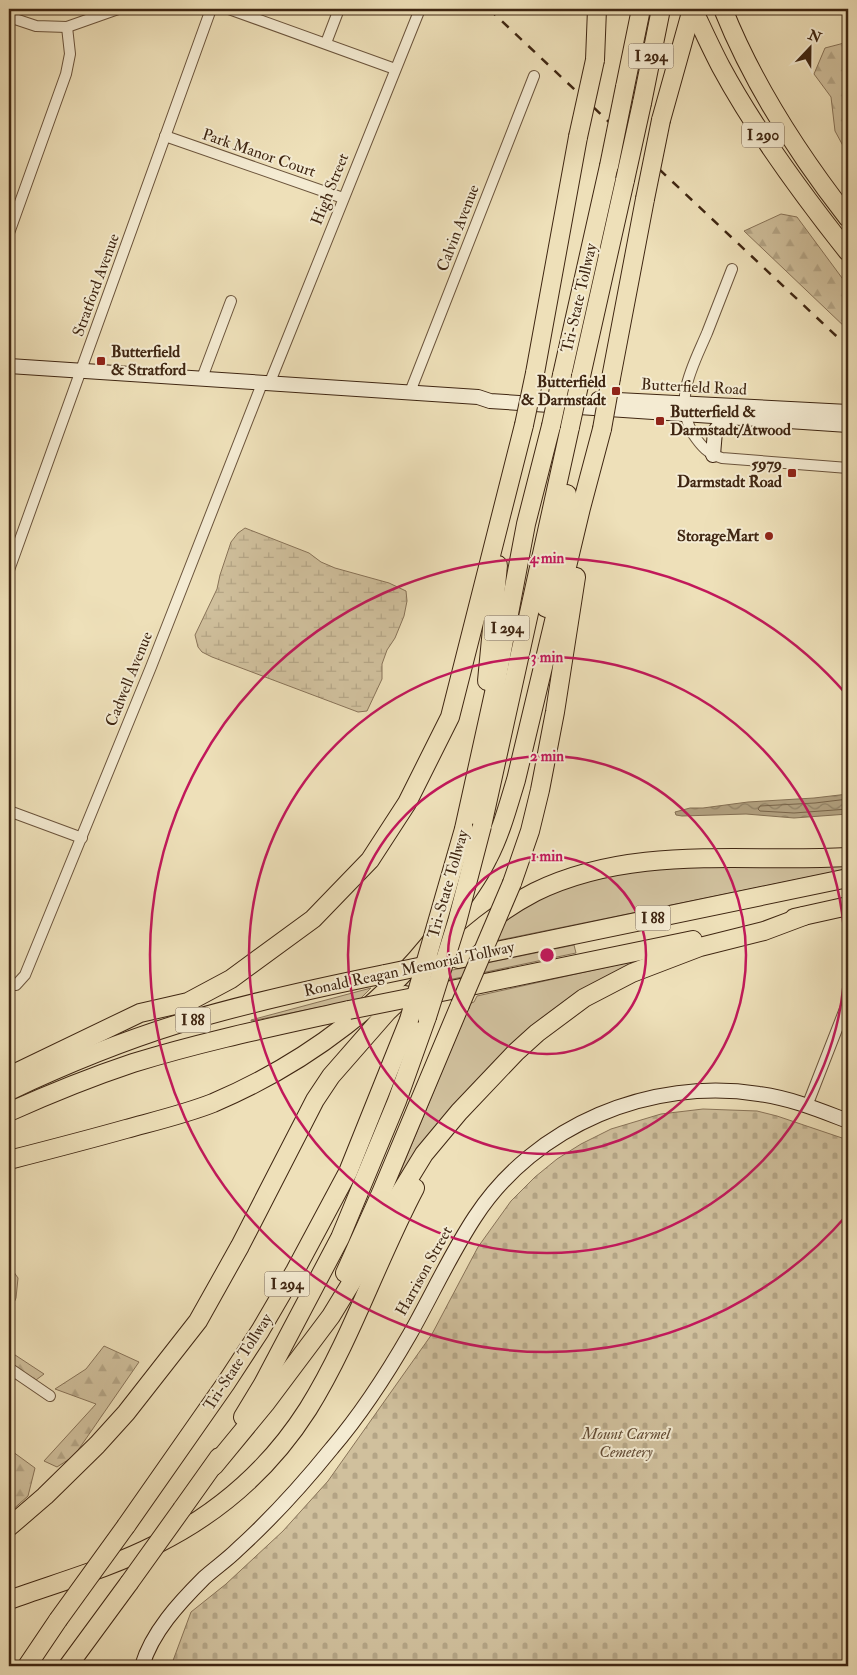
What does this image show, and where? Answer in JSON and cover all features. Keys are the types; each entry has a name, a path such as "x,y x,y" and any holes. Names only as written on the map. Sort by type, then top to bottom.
{"highway":[{"path":"9,1076 140,1013 188,1002 231,979 313,919 370,860 407,804 450,716 524,425 578,137 595,60 597,9"},
{"name":"Tri-State Tollway","path":"27,1666 226,1383 260,1331 295,1271 348,1172 409,1020 464,829 483,747 526,524 551,426 609,166 641,9"},
{"name":"Tri-State Tollway","path":"68,1666 214,1466 263,1384 340,1238 397,1102 427,1017 457,922 482,826 575,428 594,318 661,9"},
{"path":"290,1372 314,1332 345,1272 381,1193 512,883 530,831 540,790 611,378 645,199 661,120 693,9"},
{"name":"I 290","path":"693,9 721,67 752,118 848,252"},
{"name":"I 290","path":"723,9 765,97 807,162 848,218"},
{"path":"523,749 526,716 575,428"},
{"path":"9,1160 149,1123 211,1103 274,1074 354,1019 390,986 439,933 468,892 498,837 516,780 602,429"},
{"path":"483,747 502,512"},
{"path":"9,1527 46,1496 97,1445 126,1413 198,1321 240,1246 307,1114 331,1076 387,1012 478,930 535,892 590,871 620,865 688,858 848,858"},
{"name":"Ronald Reagan Memorial Tollway","path":"9,1091 97,1052 178,1024 257,1002 848,878"},
{"name":"Ronald Reagan Memorial Tollway","path":"9,1112 80,1082 176,1050 349,1010 848,906"},
{"path":"214,1466 290,1372 331,1316 359,1270 409,1177 442,1130 516,1052 584,998 611,983 674,956 700,947 764,931 804,916"},
{"path":"9,1600 92,1572 158,1544 216,1508 254,1476 269,1460 294,1430 325,1378 408,1202 442,1142 475,1095"}],"main road":[{"name":"Butterfield Road","path":"9,366 478,397 490,394 684,409 848,412"},
{"name":"Butterfield Road","path":"684,409 736,419 848,425"},
{"path":"713,455 715,431 723,421 736,419"},
{"name":"Harrison Street","path":"142,1666 157,1634 174,1610 204,1578 236,1551 291,1497 374,1395 476,1215 496,1189 537,1150 562,1133 588,1119 621,1106 669,1094 696,1091 741,1092 772,1096 848,1121"}],"street":[{"path":"9,17 36,26 67,28 118,9"},
{"name":"Stratford Avenue","path":"9,570 211,9"},
{"path":"230,9 395,69"},
{"path":"326,43 339,9"},
{"name":"High Street","path":"267,382 420,9"},
{"path":"9,233 66,74 70,54 67,28"},
{"name":"Calvin Avenue","path":"410,392 534,76"},
{"name":"Park Manor Court","path":"165,136 343,198"},
{"path":"732,269 687,382 684,409 690,428 698,442 713,455 732,460 848,468"},
{"path":"202,378 231,301"},
{"name":"Cadwell Avenue","path":"13,985 24,975 82,838 267,382"},
{"path":"9,812 82,838"},
{"path":"806,1106 848,1000"},
{"path":"9,1368 50,1396"}],"green space":[{"path":"848,42 848,155 835,131 831,97 814,74 825,48"},
{"path":"781,214 797,217 848,286 848,330 744,231"},
{"path":"245,528 309,553 321,562 335,568 389,583 406,591 407,601 404,616 395,638 387,650 382,664 382,679 367,711 358,712 212,657 202,652 198,647 195,635 217,589 231,542"},
{"path":"847,863 848,869 495,941 508,915 561,889 607,875 677,865"},
{"path":"574,945 576,953 429,984 443,972"},
{"path":"639,960 640,962 498,1058 454,1105 394,1187 465,1016 471,1003 474,1002 477,996"},
{"path":"371,988 360,999 251,1021 251,1020"},
{"name":"Mount Carmel Cemetery","path":"703,1109 757,1111 848,1140 848,1666 171,1666 191,1612 226,1584 283,1531 328,1481 432,1334 478,1247 511,1201 535,1177 557,1159 611,1129 661,1114"},
{"path":"9,1265 18,1278 16,1298 9,1314"},
{"path":"104,1346 139,1362 74,1456 57,1467 44,1461 96,1404 55,1389 86,1369"},
{"path":"9,1351 44,1374 36,1380 9,1363"},
{"path":"9,1449 35,1468 28,1496 9,1513"}],"water":[{"path":"848,794 848,814 794,818 746,814 682,816 676,815 675,812 690,808"}],"railway":[{"path":"489,9 848,347"}],"place":[{"name":"Butterfield & Stratford","path":"101,361"},
{"name":"Butterfield & Darmstadt","path":"616,391"},
{"name":"Butterfield & Darmstadt/Atwood","path":"660,421"},
{"name":"5979 Darmstadt Road","path":"792,473"},
{"name":"StorageMart","path":"769,536"}]}
